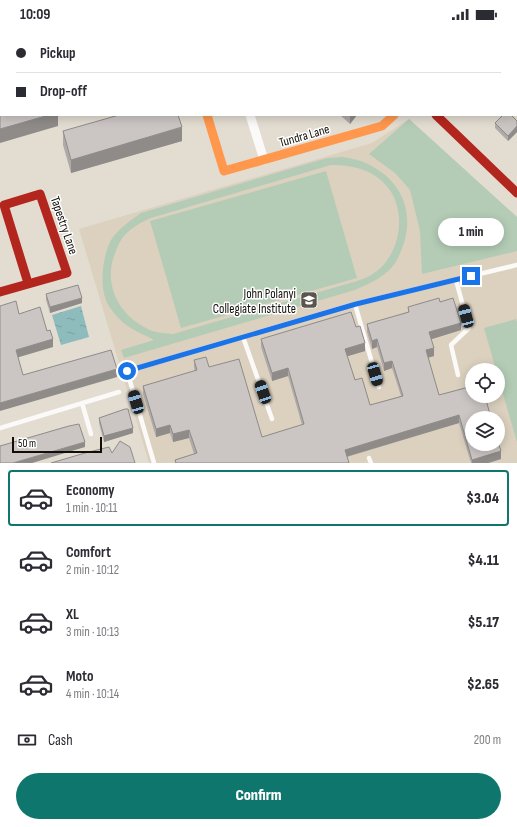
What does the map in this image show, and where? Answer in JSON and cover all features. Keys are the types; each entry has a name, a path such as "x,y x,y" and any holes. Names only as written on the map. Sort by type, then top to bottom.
{"street":[{"name":"Tundra Lane","path":"207,116 224,171 382,126 393,116"},
{"name":"Tundra Lane","path":"250,116 264,160"},
{"path":"437,116 517,193"},
{"name":"Tapestry Lane","path":"0,292 67,273 40,194 4,205 28,283"}],"lane":[{"path":"154,463 127,371 356,304 517,265"},
{"path":"456,280 469,328 451,345 458,375"},
{"path":"356,304 379,387"},
{"path":"243,337 272,419"},
{"path":"0,428 119,392"},
{"path":"82,403 91,434"}],"shaded area":[{"name":"John Polanyi Collegiate Institute","path":"409,119 517,217 517,463 149,463 79,229 372,143"}],"green space":[{"path":"409,119 517,217 517,251 422,274 420,231 410,190 395,173 369,154"},
{"path":"327,158 350,158 374,167 393,183 400,193 405,204 407,229 401,251 390,269 376,280 355,290 124,358 121,350 154,340 122,322 108,305 106,300 103,285 103,268 107,250 113,237 119,230 141,213","holes":["331,165 347,166 370,173 377,177 389,189 395,200 398,211 398,236 394,248 388,258 381,268 371,275 357,281 173,334 149,330 129,316 122,308 113,290 111,270 113,259 119,243 134,227 151,218"]},
{"path":"326,171 357,278 181,328 150,221"},
{"path":"516,319 517,322 517,442 505,401 505,363 494,363 484,328"}],"water":[{"path":"81,306 89,337 61,345 52,315"}],"building":[{"path":"0,116 46,116 0,129"},
{"path":"116,116 178,116 182,127 71,160 63,131"},
{"path":"502,116 512,116 517,121 517,126 508,136 495,123"},
{"path":"78,285 82,298 50,307 46,294"},
{"path":"439,298 440,302 453,298 461,323 429,332 434,348 426,350 439,395 465,388 465,403 487,403 489,411 465,411 465,436 459,415 345,450 349,463 176,463 175,460 197,453 189,430 173,434 170,425 156,429 143,386 197,370 194,360 206,357 209,367 239,359 262,437 304,424 288,368 272,373 261,339 351,312 356,327 360,326 365,343 345,349 355,380 362,378 370,405 403,396 392,361 384,363 377,339 372,341 367,324 409,312 408,307"},
{"path":"16,301 19,314 40,307 47,331 50,330 53,339 16,350 23,375 111,350 117,369 0,403 0,306"},
{"path":"128,409 133,428 104,436 99,418"},
{"path":"79,424 85,442 13,463 0,463 0,446"},
{"path":"120,441 130,447 135,463 51,463 109,447 112,453"},
{"path":"469,451 501,451 472,460"}],"traffic: slow":[{"path":"207,116 224,171 382,126 393,116"}],"traffic: jam":[{"path":"437,116 517,193"},
{"path":"0,292 67,273 40,194 4,205 28,283"}],"place":[{"name":"John Polanyi Collegiate Institute","path":"309,300"}],"route":[{"path":"127,371 356,304 471,276"}]}
